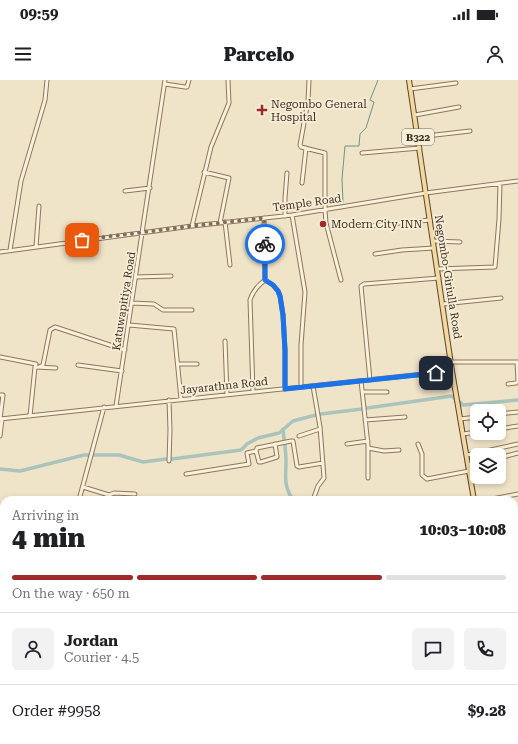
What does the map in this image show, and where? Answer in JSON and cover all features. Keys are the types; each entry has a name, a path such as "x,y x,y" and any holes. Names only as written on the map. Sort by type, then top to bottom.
{"main road":[{"name":"Negombo-Giriulla Road","path":"409,80 452,371 473,496"}],"street":[{"path":"10,250 21,181 45,100 47,80"},
{"name":"Katuwapitiya Road","path":"116,406 150,188 165,80"},
{"path":"165,84 188,87 189,80"},
{"path":"192,226 210,147 229,103 228,80"},
{"path":"309,80 308,101 300,145 301,147 325,153 326,223 341,280"},
{"path":"410,89 456,83"},
{"path":"415,115 459,107"},
{"path":"418,136 470,131"},
{"path":"302,182 306,148"},
{"path":"362,153 420,148"},
{"path":"204,172 229,178 220,223"},
{"path":"285,216 284,198 287,173"},
{"name":"Temple Road","path":"0,252 143,232 285,216 426,193 518,181"},
{"path":"437,268 496,267 500,183"},
{"path":"125,191 150,188"},
{"path":"36,247 39,206"},
{"path":"292,215 305,292 301,345 301,387"},
{"path":"264,218 265,280"},
{"path":"370,226 430,220"},
{"path":"225,222 230,265"},
{"path":"433,241 460,242"},
{"path":"375,254 402,250 434,248"},
{"path":"136,277 171,276"},
{"path":"370,380 362,286 364,284 439,278"},
{"path":"265,280 273,285 280,296 283,315 285,350 285,389"},
{"path":"253,392 250,300 253,292 265,280"},
{"path":"443,304 501,298"},
{"path":"132,303 154,304 163,310 192,310"},
{"path":"129,325 174,329 181,399"},
{"path":"37,367 43,365 50,330 55,327 125,350"},
{"path":"225,342 227,395"},
{"path":"0,357 36,364 37,367 56,368"},
{"path":"451,362 518,362 518,381 516,384 508,384"},
{"path":"178,364 196,364"},
{"path":"78,365 122,371"},
{"path":"30,416 37,367"},
{"name":"Jayarathna Road","path":"1,419 452,371"},
{"path":"361,381 368,441 368,478"},
{"path":"314,386 320,429 324,478 318,486 314,496"},
{"path":"362,392 387,392"},
{"path":"0,395 3,395 0,436"},
{"path":"169,400 169,462"},
{"path":"80,496 104,408"},
{"path":"506,413 518,412"},
{"path":"366,420 405,418"},
{"path":"460,419 470,418"},
{"path":"506,428 518,426"},
{"path":"299,436 320,429"},
{"path":"463,434 470,433"},
{"path":"186,474 249,464 247,453 256,451 257,448 293,441 297,466 299,467 323,463"},
{"path":"347,444 368,441"},
{"path":"256,451 259,462 261,462 277,456 275,444"},
{"path":"418,444 422,454 422,475 424,478 427,479 469,471"},
{"path":"467,455 518,444"},
{"path":"368,448 384,451 399,450"},
{"path":"506,456 518,453"},
{"path":"83,487 109,495 114,493 135,494"},
{"path":"508,496 518,494"}],"waterway":[{"path":"343,202 342,179 345,146 359,146 360,134 366,128 374,102 370,100 378,80"},
{"path":"367,408 452,396 454,398"},
{"path":"460,402 463,405 518,400"},
{"path":"321,414 362,409"},
{"path":"172,459 241,450 247,444 258,438 279,433 293,421 316,415"},
{"path":"283,429 284,439"},
{"path":"285,445 286,485 291,496"},
{"path":"0,469 20,471 84,455 119,455 143,462 166,459"}],"way so far":[{"path":"82,240 264,218 265,244"}],"place":[{"name":"Negombo General Hospital","path":"262,110"},
{"name":"Modern City INN","path":"323,224"}],"route":[{"path":"265,244 265,280 273,285 278,291 283,315 285,389 436,373"}]}
